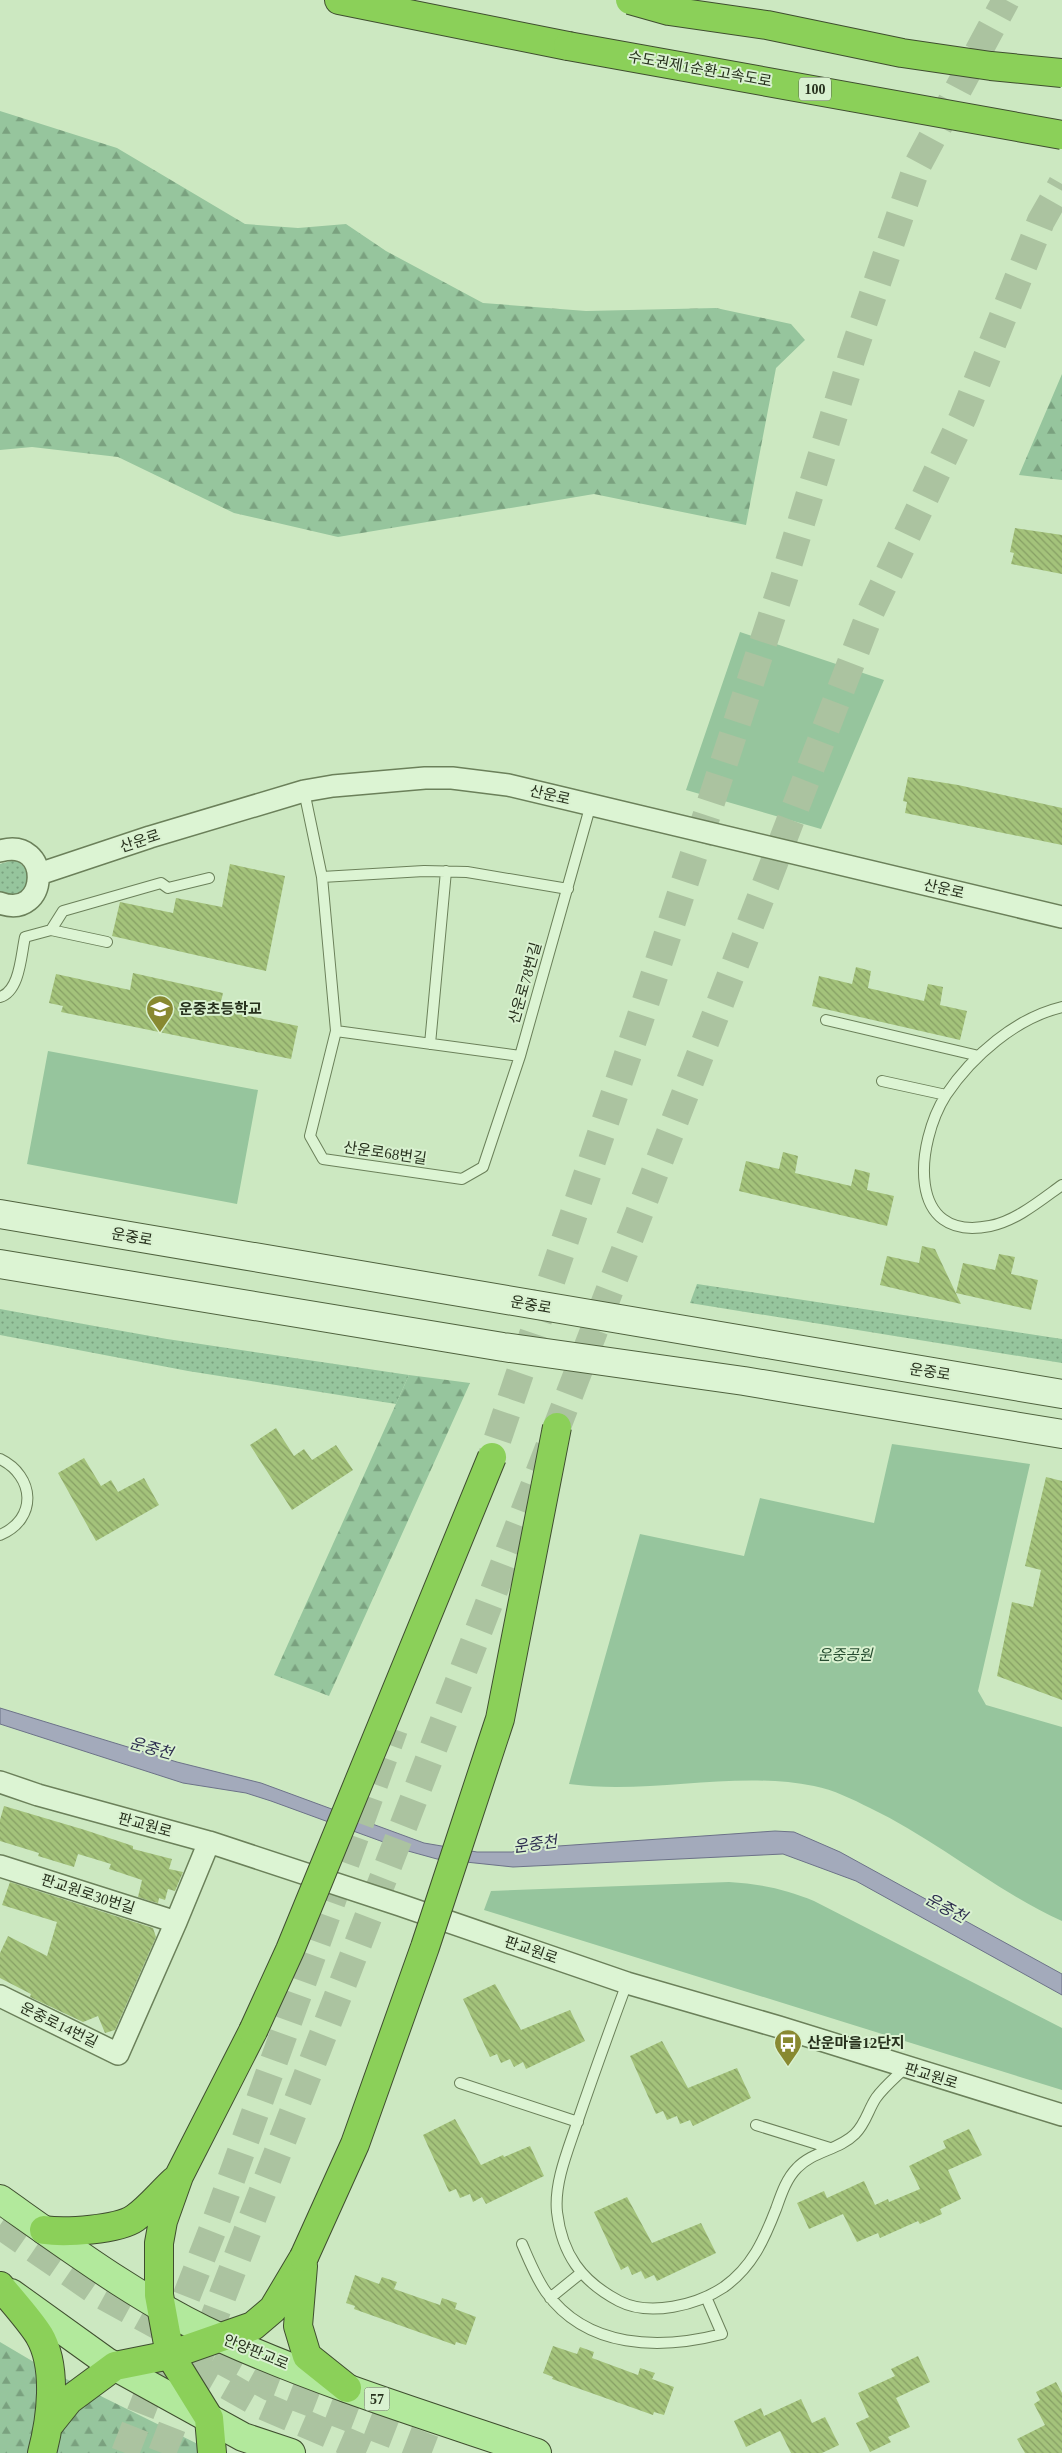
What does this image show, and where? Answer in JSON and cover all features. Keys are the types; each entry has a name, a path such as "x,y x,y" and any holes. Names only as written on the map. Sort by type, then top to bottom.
{"highway":[{"name":"수도권제1순환고속도로","path":"339,0 568,46 1062,135"},
{"path":"630,0 669,11 767,25 902,53 991,66 1062,73"},
{"path":"49,2425 69,2400 115,2366 170,2354 253,2326 273,2308 304,2256 355,2144 425,1947 500,1719 557,1427"},
{"path":"212,2453 209,2418 170,2354 160,2306 159,2242 163,2220 179,2176 253,2031 290,1950 492,1457"},
{"path":"44,2230 62,2233 94,2230 134,2219 179,2176"},
{"path":"304,2256 298,2326 307,2356 347,2388"},
{"path":"0,2286 39,2336 51,2385 49,2425 42,2453"}],"main road":[{"name":"운중로","path":"0,1214 1062,1394"},
{"path":"0,1264 493,1346 744,1381 1062,1434"},
{"name":"안양판교로","path":"0,2199 160,2306 220,2338 347,2388 537,2453"},
{"path":"0,2286 115,2366 243,2437 291,2453"}],"street":[{"name":"산운로","path":"39,874 150,837 304,792 333,786 391,779 452,778 508,785 1062,917"},
{"path":"0,851 16,849 24,852 37,865 39,874 39,882 31,898 2,910"},
{"name":"판교원로","path":"0,1782 38,1795 209,1842 400,1904 627,1983 779,2027 1062,2115"},
{"path":"176,1922 209,1842"},
{"name":"판교원로30번길","path":"0,1866 176,1922"},
{"name":"운중로14번길","path":"0,1996 118,2054 176,1922"}],"lane":[{"name":"산운로68번길","path":"304,792 322,877 336,1031 310,1136 323,1159 462,1179 483,1167"},
{"name":"산운로78번길","path":"483,1167 520,1056 591,804"},
{"path":"322,877 446,871 467,872 568,889"},
{"path":"430,1044 446,871"},
{"path":"51,930 63,911 161,883 168,888 210,878"},
{"path":"0,997 11,990 26,937 51,930 107,942"},
{"path":"1062,1007 1028,1021 979,1056 946,1095 931,1128 923,1160 926,1192 931,1206 940,1217 954,1226 972,1228 991,1226 1032,1206 1062,1185"},
{"path":"826,1020 979,1056"},
{"path":"336,1031 520,1056"},
{"path":"882,1081 946,1095"},
{"path":"0,1459 10,1464 20,1473 26,1484 28,1496 26,1509 19,1521 9,1531 0,1534"},
{"path":"627,1983 564,2166 557,2210 566,2249 581,2273 602,2292 622,2302 642,2307 665,2307 687,2304 706,2297 725,2286 754,2258 784,2188 796,2169 807,2160 854,2135 864,2124 876,2098 906,2068"},
{"path":"460,2083 578,2122"},
{"path":"756,2125 830,2148"},
{"path":"522,2244 544,2290 550,2298 572,2319 601,2334 631,2342 667,2344 695,2341 722,2334 706,2297"},
{"path":"550,2298 581,2273"}],"green space":[{"path":"0,111 117,148 245,224 298,228 346,224 386,251 483,303 586,311 716,308 791,324 805,340 776,368 746,525 594,494 338,537 234,513 118,457 32,447 0,450"},
{"path":"1062,374 1062,480 1019,475"},
{"path":"740,632 884,680 821,829 686,790"},
{"path":"14,860 27,870 27,886 19,894 13,895 0,892 0,864"},
{"path":"48,1051 258,1090 237,1204 27,1164"},
{"path":"697,1284 1062,1339 1062,1363 690,1303"},
{"path":"0,1309 167,1339 409,1375 396,1404 188,1371 0,1335"},
{"path":"409,1375 470,1383 329,1696 274,1675"},
{"name":"운중공원","path":"892,1444 1030,1464 978,1691 986,1705 1062,1727 1062,1921 1013,1895 895,1821 836,1792 814,1786 753,1780 630,1787 569,1784 640,1534 744,1556 760,1498 874,1523"},
{"path":"729,1882 772,1888 814,1901 1062,2028 1062,2090 484,1910 491,1891"},
{"path":"0,2342 44,2368 216,2453 0,2453"}],"water":[{"path":"0,1708 177,1762 261,1783 424,1843 477,1852 512,1852 544,1847 775,1831 794,1832 840,1852 1062,1974 1062,1995 856,1881 783,1854 513,1867 437,1859 408,1851 246,1793 183,1783 0,1724"}],"building":[{"path":"1015,528 1062,535 1062,574 1011,564 1014,553 1010,552"},
{"path":"908,777 958,785 1062,808 1062,845 905,813 907,802 903,801"},
{"path":"230,864 285,876 266,971 112,936 120,902 173,913 176,898 222,907"},
{"path":"856,967 871,971 868,988 924,1001 928,984 943,987 940,1005 967,1011 960,1040 812,1006 819,976 852,984"},
{"path":"133,973 223,993 219,1010 298,1026 291,1059 61,1012 63,1006 49,1003 56,974 130,990"},
{"path":"783,1152 798,1156 795,1173 851,1186 855,1169 870,1173 867,1190 894,1196 887,1226 739,1191 746,1161 779,1169"},
{"path":"922,1246 935,1249 961,1304 880,1285 887,1256 919,1263"},
{"path":"999,1254 1015,1257 1011,1274 1038,1280 1031,1310 956,1293 963,1263 995,1270"},
{"path":"276,1428 294,1456 304,1449 312,1460 336,1445 353,1470 292,1510 250,1445"},
{"path":"84,1458 101,1486 111,1480 118,1492 144,1478 159,1505 96,1541 58,1473"},
{"path":"1046,1477 1062,1481 1062,1700 997,1676 1012,1602 1033,1607 1041,1570 1025,1566"},
{"path":"4,1806 133,1846 133,1849 172,1859 169,1869 183,1872 175,1891 168,1889 165,1900 159,1898 158,1903 150,1901 138,1897 142,1880 109,1869 111,1864 78,1854 74,1867 38,1856 39,1853 0,1841 0,1820"},
{"path":"10,1882 153,1928 156,1937 115,2030 105,2033 98,2016 83,2022 30,1997 31,1994 0,1978 0,1953 8,1936 47,1956 57,1922 2,1905"},
{"path":"495,1984 521,2030 570,2010 585,2041 526,2069 523,2062 514,2067 510,2059 501,2063 497,2054 490,2057 463,1999"},
{"path":"662,2041 688,2088 737,2068 751,2098 693,2126 690,2120 680,2124 677,2116 667,2120 663,2111 656,2114 630,2056"},
{"path":"455,2119 481,2165 530,2146 544,2176 486,2204 482,2197 473,2202 470,2194 460,2198 456,2189 449,2192 423,2135"},
{"path":"969,2129 982,2155 948,2170 961,2199 940,2209 942,2214 920,2224 918,2221 880,2238 878,2233 857,2242 843,2214 809,2229 797,2203 824,2191 827,2198 864,2181 875,2205 888,2199 889,2202 920,2189 909,2166 946,2148 943,2141"},
{"path":"627,2197 652,2243 701,2223 716,2253 657,2281 654,2275 645,2279 641,2271 632,2275 628,2266 621,2270 594,2212"},
{"path":"355,2275 379,2284 382,2277 397,2282 394,2289 440,2305 442,2298 457,2303 455,2309 476,2317 466,2345 456,2342 455,2345 354,2309 355,2306 346,2303"},
{"path":"553,2346 577,2354 580,2347 594,2352 592,2358 638,2375 640,2368 655,2373 652,2379 674,2387 664,2415 654,2412 653,2415 552,2379 553,2377 543,2373"},
{"path":"918,2356 930,2382 896,2398 910,2427 888,2437 891,2442 870,2452 856,2423 869,2417 858,2393 895,2376 891,2369"},
{"path":"1056,2382 1062,2393 1062,2453 1025,2453 1017,2439 1045,2425 1034,2404 1040,2400 1036,2392"},
{"path":"801,2399 812,2423 825,2417 839,2445 822,2453 791,2453 780,2431 746,2447 734,2421 761,2408 764,2416"}],"tunnel":[{"path":"484,1479 640,1019 782,585 853,353 917,166 1006,0"},
{"path":"162,2453 871,611 963,417 1041,221 1062,184"},
{"path":"125,2453 216,2221 394,1729"},
{"path":"0,2225 100,2294 270,2387 441,2453"},
{"path":"191,2365 263,2406 373,2453"}],"place":[{"name":"운중초등학교","path":"160,1033"},
{"name":"산운마을12단지","path":"788,2067"}],"water label":[{"name":"운중천","path":"151,1748"},
{"name":"운중천","path":"535,1844"},
{"name":"운중천","path":"946,1908"}]}
